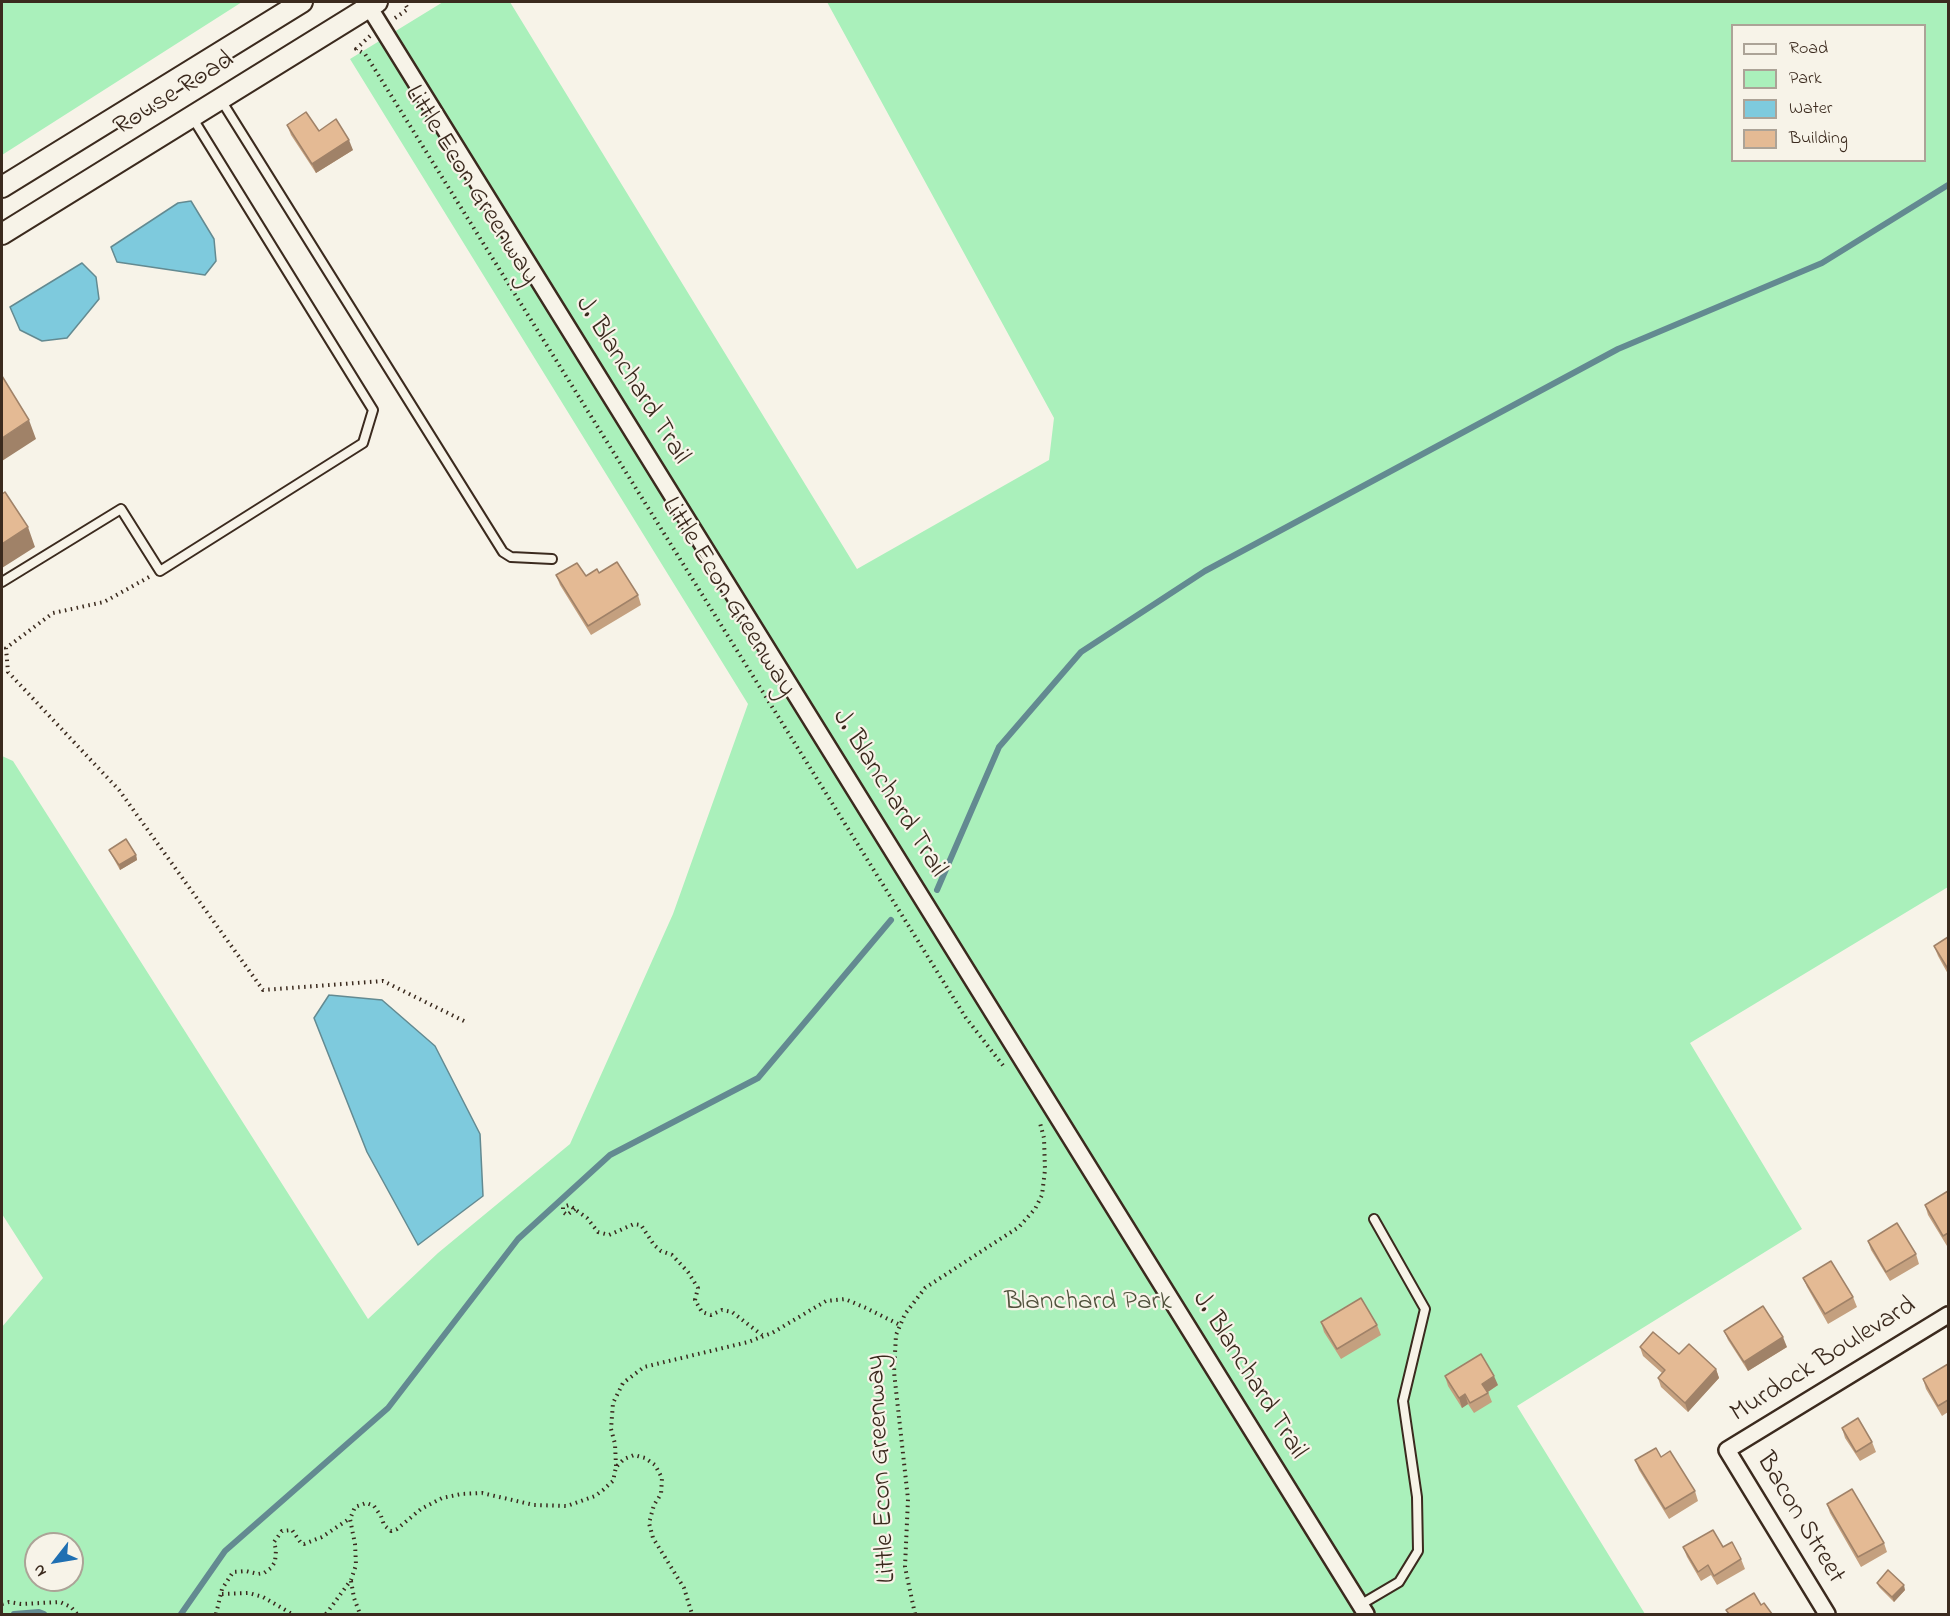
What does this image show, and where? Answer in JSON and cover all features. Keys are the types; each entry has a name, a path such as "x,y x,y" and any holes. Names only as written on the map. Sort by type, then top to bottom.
{"street":[{"name":"Rouse Road","path":"2,187 302,2"},
{"name":"Rouse Road","path":"2,234 371,3"},
{"name":"J. Blanchard Trail","path":"371,3 1363,1610"},
{"name":"Murdock Boulevard","path":"1727,1450 1948,1315"},
{"name":"Bacon Street","path":"1727,1450 1827,1614"}],"lane":[{"path":"220,99 503,552 511,556 552,559"},
{"path":"2,582 121,509 160,571 363,444 373,410 192,116"},
{"path":"1363,1610 1399,1582 1418,1551 1417,1497 1403,1401 1425,1309 1374,1219"}],"path":[{"path":"404,2 408,9"},
{"name":"Little Econ Greenway","path":"360,44 357,49 369,60 966,1018 1008,1072"},
{"path":"160,571 104,602 53,613 6,648 8,672 119,790 263,990 383,981 468,1023"},
{"name":"Little Econ Greenway","path":"915,1614 905,1567 908,1499 894,1372 895,1345 900,1325 911,1305 925,1288 1019,1227 1035,1209 1042,1195 1046,1153 1036,1114"},
{"path":"575,1209 587,1218 594,1229 609,1235 634,1224 641,1225 661,1251 672,1255 688,1272 698,1288 695,1300 702,1312 711,1315 722,1310 732,1312 762,1335"},
{"path":"216,1614 222,1589 233,1572 246,1570 258,1574 271,1568 275,1562 274,1542 282,1531 292,1530 304,1544 322,1537 350,1519 356,1507 366,1503 374,1506 384,1525 391,1531 442,1497 482,1493 534,1504 567,1506 594,1496 613,1481 616,1467 611,1417 613,1403 623,1383 644,1367 748,1342 780,1329 826,1301 845,1299 900,1325"},
{"path":"616,1467 624,1459 634,1455 645,1458 655,1465 662,1479 661,1494 650,1515 651,1530 653,1538 684,1588 692,1614"},
{"path":"326,1614 351,1580 356,1566 350,1519"},
{"path":"351,1580 360,1614"},
{"path":"222,1594 249,1593 263,1597 292,1614"},
{"path":"2,1604 60,1602 71,1607 77,1614"}],"green space":[{"path":"2,2 242,2 2,155"},
{"name":"Blanchard Park","path":"443,2 510,2 857,569 1049,460 1054,418 827,2 1948,2 1948,887 1690,1043 1802,1229 1517,1406 1645,1614 2,1614 2,1327 43,1278 2,1214 2,756 13,761 368,1319 438,1253 570,1144 673,914 748,704 350,59"}],"water":[{"path":"191,201 214,239 216,261 205,275 117,262 111,247 178,203"},
{"path":"82,263 96,277 99,299 67,338 42,341 20,330 10,307"},
{"path":"329,995 382,1000 435,1046 480,1134 483,1196 418,1245 367,1152 314,1018"}],"building":[{"path":"306,112 319,131 336,119 349,140 312,164 287,125"},
{"path":"2,376 29,420 2,438"},
{"path":"5,492 28,527 2,544 2,494"},
{"path":"617,562 638,595 588,626 556,575 577,563 586,576 597,569 599,573"},
{"path":"126,839 136,855 119,865 109,850"},
{"path":"1948,937 1948,969 1934,946"},
{"path":"1948,1191 1948,1233 1943,1236 1925,1205"},
{"path":"1897,1223 1916,1254 1886,1272 1868,1241"},
{"path":"1831,1261 1853,1297 1825,1314 1803,1278"},
{"path":"1361,1298 1377,1325 1337,1349 1321,1322"},
{"path":"1763,1306 1783,1337 1744,1362 1724,1331"},
{"path":"1653,1332 1679,1354 1689,1344 1716,1369 1685,1403 1658,1378 1665,1370 1640,1347"},
{"path":"1481,1354 1494,1376 1482,1384 1488,1393 1470,1403 1465,1394 1459,1398 1445,1376"},
{"path":"1948,1364 1948,1400 1938,1406 1923,1379"},
{"path":"1858,1418 1872,1442 1856,1452 1842,1428"},
{"path":"1656,1448 1661,1457 1670,1451 1695,1491 1665,1509 1635,1460"},
{"path":"1852,1489 1884,1543 1858,1557 1827,1504"},
{"path":"1713,1530 1723,1547 1732,1542 1741,1559 1714,1576 1708,1565 1698,1572 1683,1547"},
{"path":"1888,1570 1904,1585 1892,1597 1877,1583"},
{"path":"1754,1593 1761,1605 1764,1603 1772,1614 1729,1614 1726,1610"}],"waterway":[{"path":"937,890 999,747 1081,652 1205,571 1618,349 1822,263 1948,185"},
{"path":"181,1614 225,1551 388,1408 518,1239 610,1155 758,1078 891,920"},
{"path":"14,1614 39,1612 44,1614"}]}
